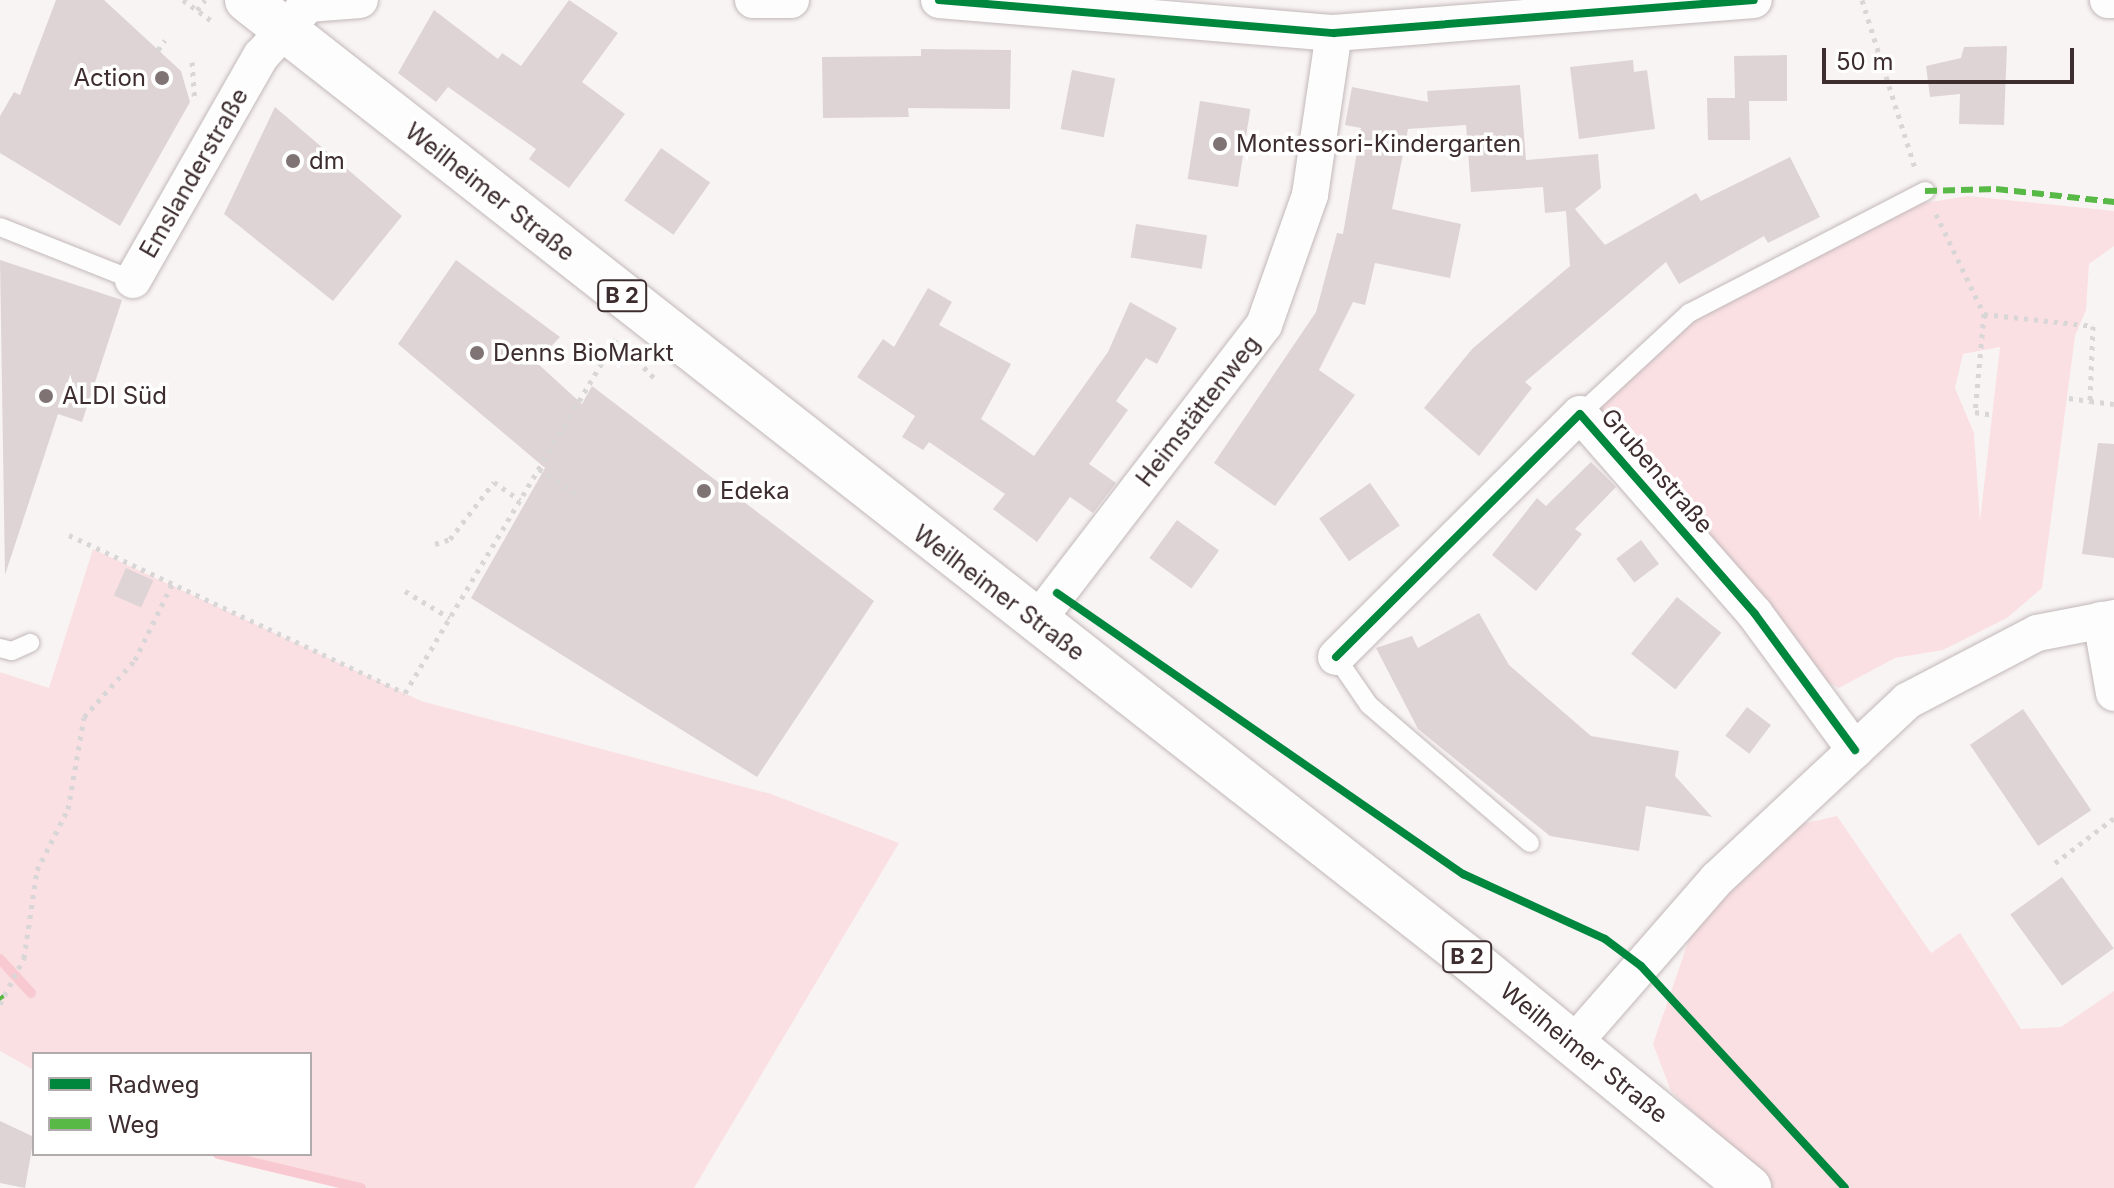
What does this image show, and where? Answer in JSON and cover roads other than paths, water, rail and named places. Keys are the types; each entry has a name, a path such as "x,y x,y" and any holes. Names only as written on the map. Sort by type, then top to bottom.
{"main road":[{"name":"Weilheimer Straße","path":"247,0 1573,1044 1749,1188"}],"street":[{"name":"Emslanderstraße","path":"133,280 217,126 284,29 308,4 360,0"},
{"path":"753,0 791,0"},
{"path":"939,0 1334,33 1754,0"},
{"name":"Heimstättenweg","path":"1036,622 1264,325 1310,195 1334,33"},
{"name":"Grubenstraße","path":"1336,657 1580,414 1755,614 1855,750"},
{"path":"1573,1044 1717,879 1907,701 2037,633 2108,619 2114,693"}],"lane":[{"path":"1580,414 1689,313 1925,191"},
{"name":"Emslanderstraße","path":"0,227 133,280"},
{"path":"0,648 12,651 30,643"},
{"path":"1336,657 1397,732 1530,843"}],"waterway":[{"path":"0,959 31,993"},
{"path":"226,1156 361,1188"}],"place":[{"name":"Action","path":"162,78"},
{"name":"Montessori-Kindergarten","path":"1220,144"},
{"name":"dm","path":"293,161"},
{"name":"Denns BioMarkt","path":"477,353"},
{"name":"ALDI Süd","path":"46,396"},
{"name":"Edeka","path":"704,491"}]}
